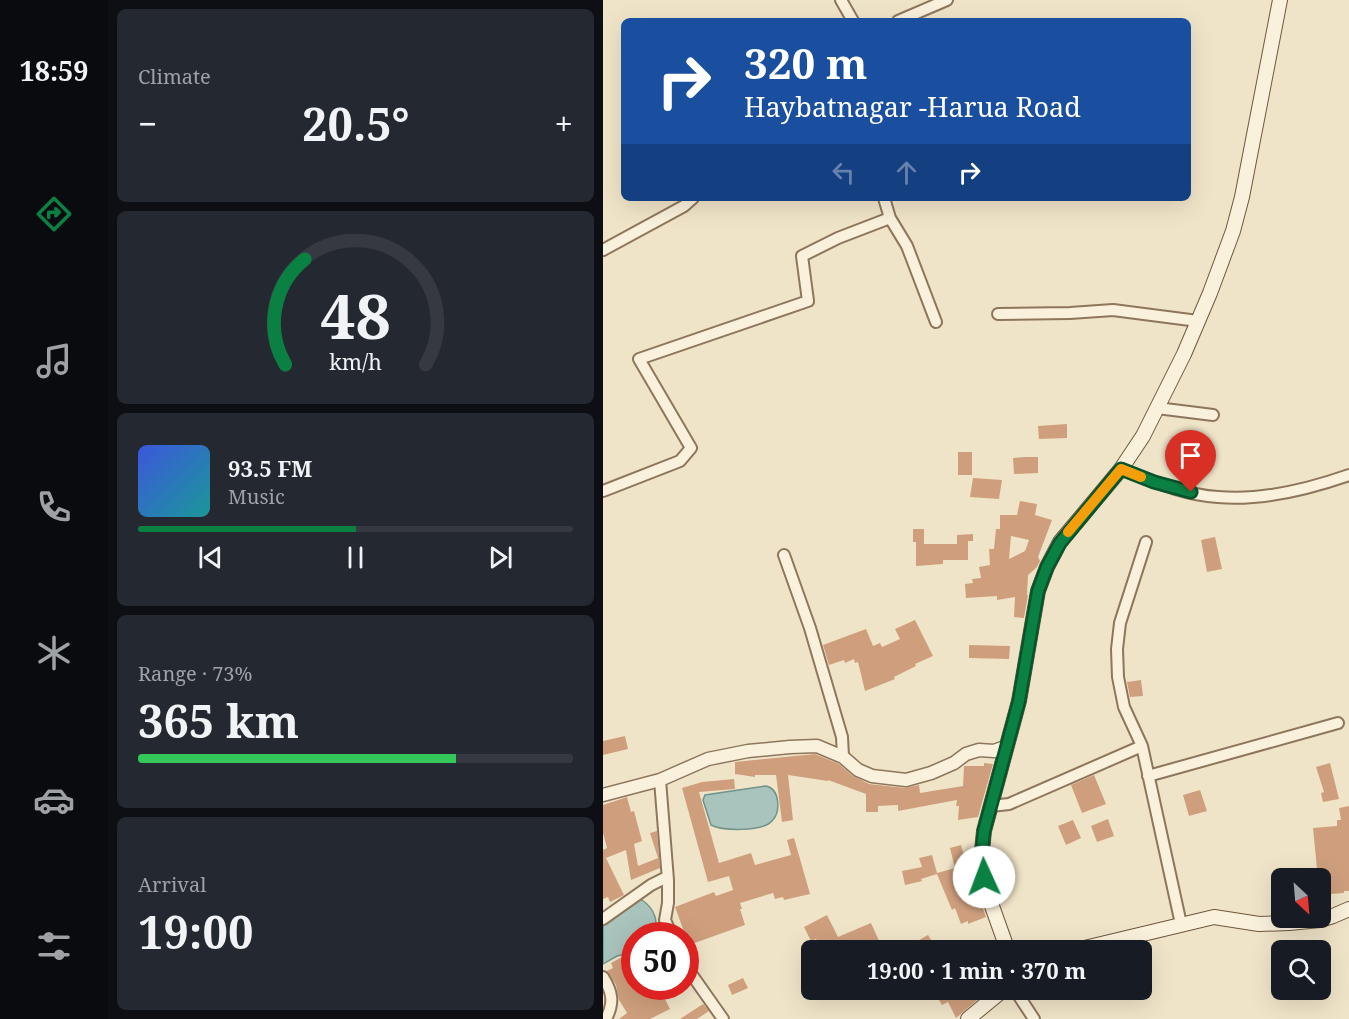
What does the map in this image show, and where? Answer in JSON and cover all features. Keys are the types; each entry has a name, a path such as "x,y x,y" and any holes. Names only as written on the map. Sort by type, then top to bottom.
{"main road":[{"path":"1004,940 987,892 981,861 984,831 1019,701 1038,591 1047,567 1060,543 1121,469 1143,436 1199,321 1233,231 1280,0"},
{"path":"1116,940 1214,917 1259,924 1289,923 1326,918 1349,909"},
{"path":"968,1019 991,1000"}],"street":[{"path":"841,0 851,18"},
{"path":"905,18 947,0"},
{"path":"603,250 690,201"},
{"path":"885,201 890,218 907,246 936,322"},
{"path":"603,491 679,461 687,456 691,448 639,359 808,301 802,256 838,238 890,218"},
{"path":"998,314 1113,310 1199,321"},
{"path":"1157,408 1213,415"},
{"path":"1121,469 1175,488 1220,498 1285,492 1349,476"},
{"path":"1146,542 1120,623 1116,649 1119,689 1124,707 1142,746 1181,924"},
{"path":"784,555 810,628 842,737 843,757"},
{"path":"1148,776 1338,723"},
{"path":"991,806 1009,804 1142,746"},
{"path":"603,795 660,780 708,759 748,751 817,747 843,757 858,770 872,776 906,780 931,773 954,763 966,754 979,750 994,752 1005,747"},
{"path":"660,780 667,877 666,922"},
{"path":"603,919 651,885 667,877"},
{"path":"603,977 612,992 613,1004 606,1019"},
{"path":"699,985 723,1019"},
{"path":"1022,1000 1034,1019"}],"water":[{"path":"766,786 774,791 778,801 775,817 767,825 742,829 711,825 703,800 705,795"},
{"path":"638,900 642,900 653,912 656,921 621,922 621,955 603,964 603,925"}],"building":[{"path":"1067,424 1067,438 1039,439 1038,426"},
{"path":"958,452 972,452 972,475 958,475"},
{"path":"1038,457 1038,473 1014,474 1013,458"},
{"path":"973,478 1002,480 999,499 970,497"},
{"path":"1020,501 1037,504 1035,515 1052,520 1038,557 1040,561 1028,575 1028,595 1024,618 1014,617 1015,597 997,600 997,596 966,598 965,584 973,583 972,579 981,578 979,567 990,565 989,549 994,549 996,529 1000,529 1000,515 1017,515","holes":["1011,536 1029,540 1025,551 1009,559"]},
{"path":"913,529 924,529 924,544 957,544 957,535 973,534 973,541 968,541 968,560 943,560 943,564 916,566 916,542 913,542"},
{"path":"1215,537 1222,569 1207,572 1201,540"},
{"path":"915,620 933,656 915,664 916,666 894,677 895,679 865,691 858,662 855,663 854,659 829,665 823,645 866,629 873,646 880,643 882,647 900,639 895,629"},
{"path":"969,645 1010,646 1009,659 969,658"},
{"path":"1141,680 1143,696 1130,697 1127,682"},
{"path":"625,736 628,749 603,755 603,741"},
{"path":"815,754 839,764 853,776 869,784 905,788 919,785 920,793 963,786 964,766 993,764 978,817 958,820 957,800 898,811 898,805 878,806 878,812 866,812 866,794 828,780 788,775 793,820 782,822 776,775 755,775 755,777 735,774 735,762"},
{"path":"1330,763 1339,799 1323,802 1321,793 1324,792 1316,767"},
{"path":"1094,775 1106,804 1082,813 1071,785"},
{"path":"734,779 735,789 699,792 719,863 751,853 755,865 791,855 787,840 794,838 810,894 784,900 783,897 775,899 773,893 740,903 745,925 699,941 699,922 681,922 675,907 714,892 716,896 733,890 729,876 708,882 682,788 702,782"},
{"path":"1200,790 1207,811 1189,816 1183,795"},
{"path":"627,797 631,812 634,811 642,841 634,844 638,866 658,858 650,833 657,831 660,868 631,880 626,850 606,858 624,895 610,902 608,897 603,899 603,850 607,848 603,833 603,805"},
{"path":"1349,806 1349,891 1331,894 1331,868 1317,868 1313,828 1337,826 1337,820 1341,820 1339,808"},
{"path":"1108,819 1114,836 1097,842 1091,826"},
{"path":"1073,820 1081,838 1066,845 1058,826"},
{"path":"961,845 967,867 973,867 978,894 986,917 968,924 968,921 961,924 955,908 952,910 937,874 905,885 902,871 922,867 919,858 932,855 937,873 955,868 950,848"},
{"path":"827,915 838,937 871,923 879,940 810,940 804,927"},
{"path":"928,935 931,940 919,940"},
{"path":"621,958 621,1000 666,1000 670,1009 650,1019 619,1019 627,1013 619,1000 616,985 607,971 613,968 611,963"},
{"path":"743,978 748,988 732,995 728,985"},
{"path":"939,1000 977,1000 956,1018 948,1002 942,1005"},
{"path":"703,1004 709,1011 697,1019 680,1019"}],"slow traffic":[{"path":"1068,532 1121,469 1141,477"}],"route":[{"path":"984,877 981,861 984,831 1019,701 1038,591 1053,553 1121,469 1154,482 1191,492"}]}
